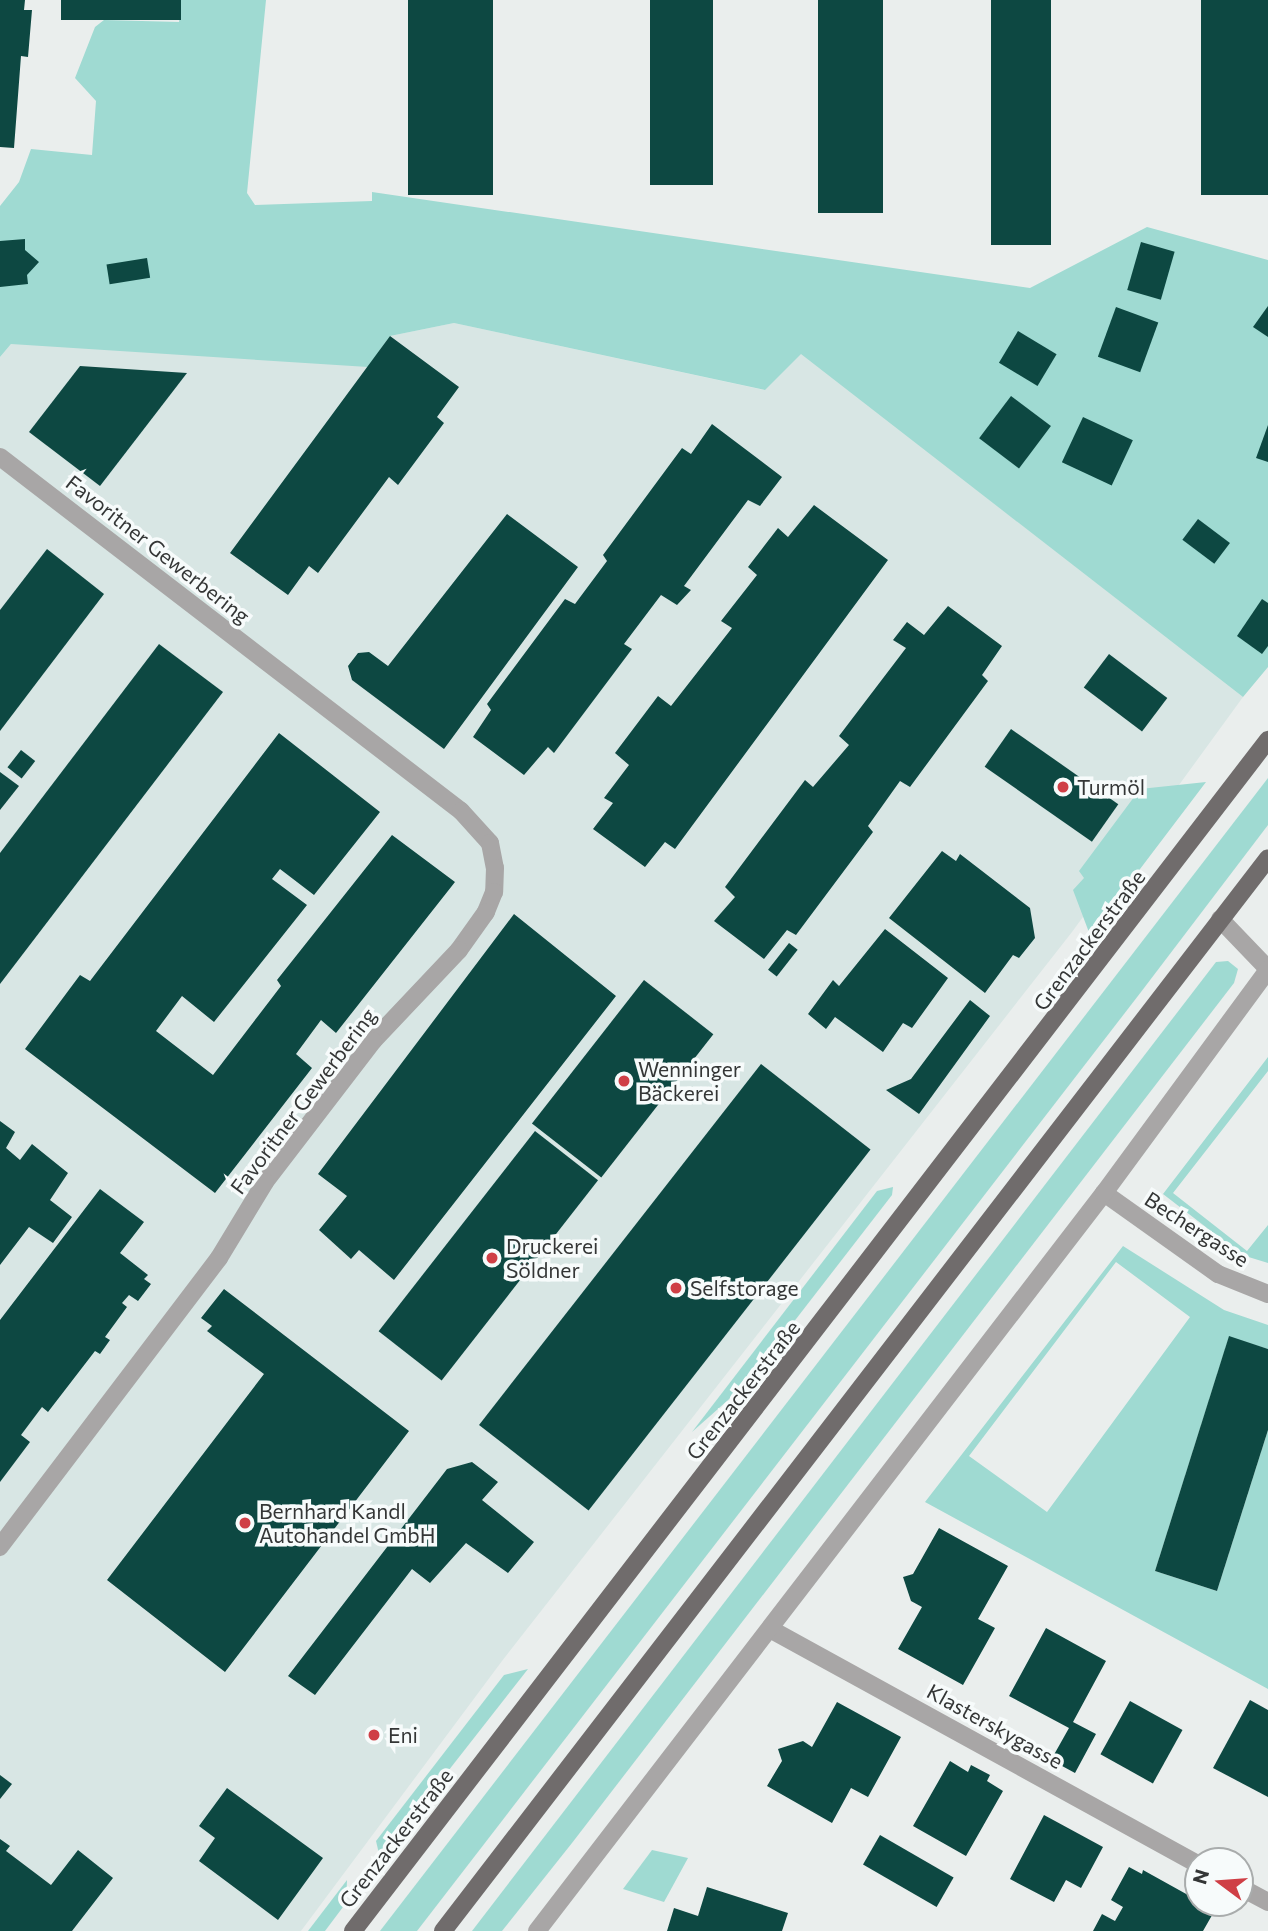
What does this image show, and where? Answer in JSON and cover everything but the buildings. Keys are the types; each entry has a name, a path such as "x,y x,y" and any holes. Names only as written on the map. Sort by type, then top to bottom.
{"main road":[{"name":"Grenzackerstraße","path":"353,1931 1268,740"},
{"path":"443,1931 1268,858"}],"street":[{"name":"Favoritner Gewerbering","path":"0,457 461,811 490,843 495,868 494,892 486,912 459,950 373,1041 265,1182 219,1258 0,1547"},
{"path":"537,1931 1104,1193 1268,969 1220,919"},
{"name":"Bechergasse","path":"1104,1193 1218,1274 1268,1294"},
{"name":"Klasterskygasse","path":"770,1629 1184,1856"}],"shaded area":[{"path":"181,0 266,0 247,193 255,205 372,201 372,192 1030,288 1147,227 1268,260 1268,667 1243,697 801,354 765,390 454,323 390,336 368,367 11,344 0,357 0,206 19,182 31,149 92,155 96,101 75,78 95,27 104,20 179,22"},
{"path":"454,323 764,390 801,353 1243,697 1072,932 502,1661 301,1931 0,1931 0,357 11,344 390,336"},
{"path":"1268,778 1268,825 1141,992 417,1931 380,1931"},
{"path":"1206,782 1090,935 1073,890 1084,878 1079,871 1140,789"},
{"path":"1228,961 1238,969 1234,983 572,1843 502,1931 472,1931 1216,962"},
{"path":"1268,1057 1268,1071 1173,1193 1247,1251 1268,1225 1268,1263 1242,1255 1163,1194"},
{"path":"893,1187 892,1195 745,1385 692,1432 877,1191"},
{"path":"1123,1246 1224,1310 1268,1325 1268,1349 1229,1337 1155,1571 1217,1591 1268,1430 1268,1689 925,1502","holes":["1116,1262 1190,1317 1047,1512 969,1456"]},
{"path":"528,1669 380,1858 376,1841 504,1675"},
{"path":"652,1850 688,1858 664,1902 623,1889"},
{"path":"347,1880 346,1903 325,1931 308,1931"}],"place":[{"name":"Turmöl","path":"1063,787"},
{"name":"Wenninger Bäckerei","path":"624,1081"},
{"name":"Druckerei Söldner","path":"492,1258"},
{"name":"Selfstorage","path":"676,1288"},
{"name":"Bernhard Kandl Autohandel GmbH","path":"245,1523"},
{"name":"Eni","path":"374,1735"}]}
